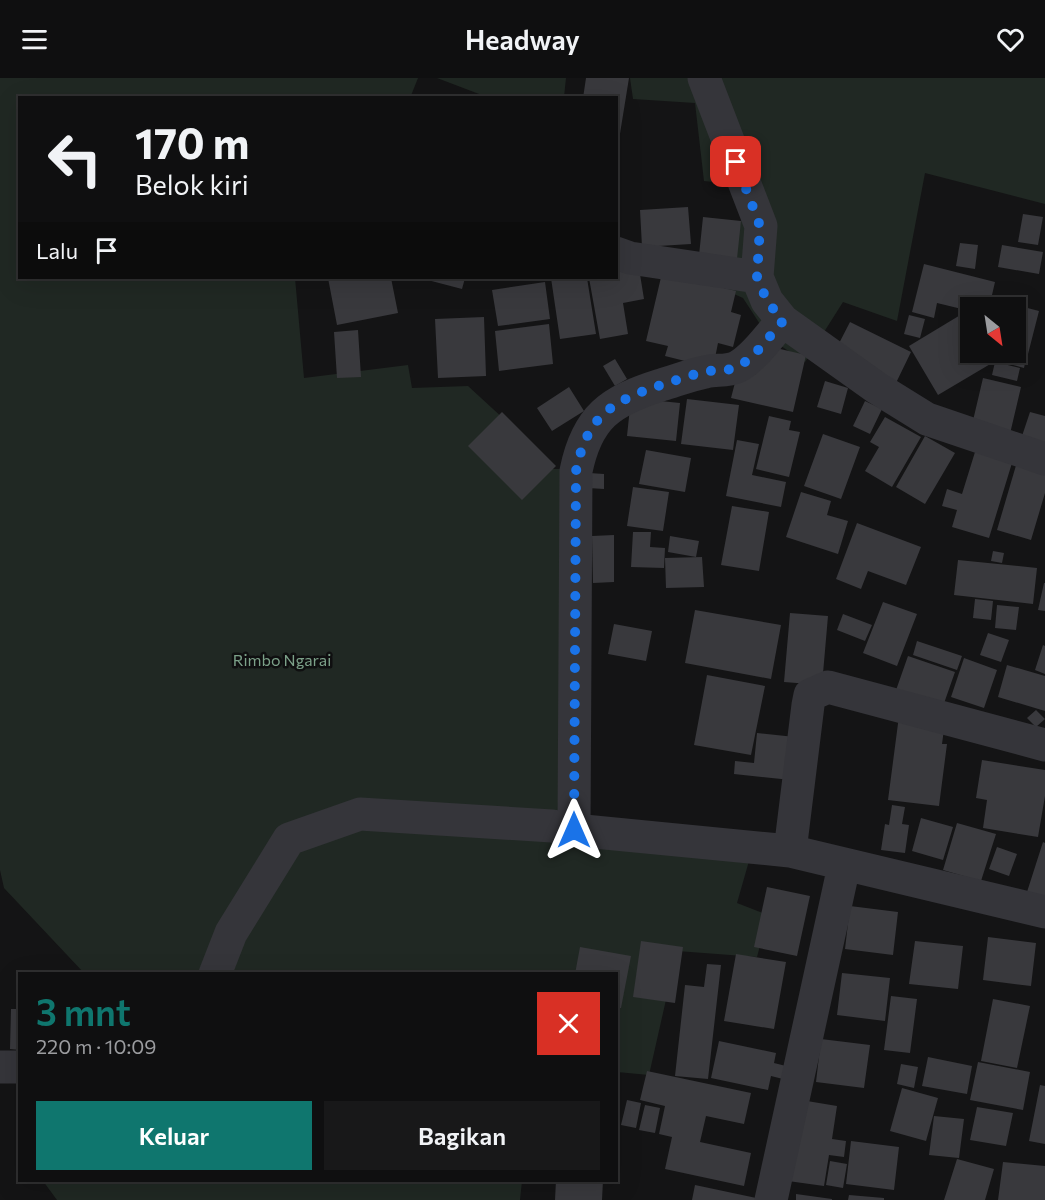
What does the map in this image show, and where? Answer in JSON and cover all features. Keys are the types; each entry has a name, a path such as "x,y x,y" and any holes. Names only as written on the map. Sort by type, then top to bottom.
{"street":[{"path":"704,78 760,226 757,277 767,301 783,321 877,388 927,419 1045,459"},
{"path":"618,254 630,258 757,277"},
{"path":"574,830 576,471 581,449 592,426 609,408 631,395 706,371 736,367 746,361 783,321"},
{"path":"790,851 808,705 810,695 819,690 828,687 1045,745"},
{"path":"216,972 231,933 289,839 360,814 552,826 790,851 844,866 1045,912"},
{"path":"771,1200 844,866"},
{"path":"0,1067 18,1067"}],"green space":[{"name":"Rimbo Ngarai","path":"0,78 418,78 411,96 18,96 18,279 295,279 304,378 408,365 412,388 468,386 505,420 551,469 562,469 559,814 749,861 737,903 768,915 757,957 677,951 649,1075 618,1072 618,972 83,972 4,888 0,870"},
{"path":"437,78 566,78 564,96 484,96"},
{"path":"630,78 1045,78 1045,204 925,173 897,321 843,302 805,362 769,338 743,298 727,291 748,186 704,181 695,103 633,99"},
{"path":"44,1182 522,1182 520,1200 57,1200"}],"building":[{"path":"586,78 629,78 618,146 618,96 583,96"},
{"path":"688,207 691,244 642,247 640,210"},
{"path":"1023,214 1043,217 1038,245 1018,242"},
{"path":"703,217 741,221 736,268 698,265"},
{"path":"960,243 978,245 975,269 956,266"},
{"path":"1002,245 1043,252 1039,274 998,267"},
{"path":"638,262 644,299 623,303 628,334 600,339 589,279 618,279 618,266"},
{"path":"924,264 995,282 992,297 960,297 960,309 937,303 934,318 912,312"},
{"path":"662,273 736,291 731,312 741,315 733,347 718,343 713,368 665,356 668,346 646,341"},
{"path":"328,279 391,279 398,313 337,325"},
{"path":"424,279 465,279 462,289"},
{"path":"551,279 587,279 596,334 560,339"},
{"path":"545,282 550,319 498,326 492,290"},
{"path":"1026,308 1039,311 1026,358"},
{"path":"909,315 925,319 920,338 904,334"},
{"path":"960,315 960,363 992,363 938,395 909,346"},
{"path":"484,317 486,376 438,378 435,319"},
{"path":"850,322 911,352 895,385 833,355"},
{"path":"549,324 553,364 499,371 495,331"},
{"path":"358,330 361,377 337,378 334,332"},
{"path":"763,345 806,355 793,412 731,398 738,371 755,375"},
{"path":"615,359 627,379 615,386 603,366"},
{"path":"995,363 1020,368 1017,381 992,375"},
{"path":"1014,363 1025,363 1024,368 1013,365"},
{"path":"983,378 1021,387 1009,438 971,429"},
{"path":"825,381 848,388 841,414 817,407"},
{"path":"569,387 584,411 552,431 537,408"},
{"path":"631,398 680,403 676,441 627,436"},
{"path":"687,399 739,405 733,450 681,444"},
{"path":"865,401 882,409 870,434 853,426"},
{"path":"502,412 556,466 522,500 468,446"},
{"path":"1030,412 1045,416 1045,447 1021,439"},
{"path":"769,416 791,421 789,430 800,432 789,477 756,469"},
{"path":"885,417 921,437 892,487 865,471 879,447 870,442"},
{"path":"823,434 860,447 841,499 804,486"},
{"path":"925,436 955,453 925,504 896,487"},
{"path":"737,440 759,444 752,475 786,482 781,507 726,496"},
{"path":"646,450 691,458 685,492 639,484"},
{"path":"975,452 1012,463 989,538 952,527 957,510 942,506 947,489 962,494"},
{"path":"1017,462 1045,470 1045,493 1031,540 997,530"},
{"path":"589,473 604,474 604,489 588,488"},
{"path":"633,487 669,492 663,531 627,526"},
{"path":"801,492 831,501 827,515 848,521 838,554 786,537"},
{"path":"732,506 769,512 759,571 721,565"},
{"path":"857,523 921,547 906,585 868,571 861,589 836,579"},
{"path":"633,532 651,532 650,547 665,548 664,568 631,567"},
{"path":"614,535 614,582 593,583 592,536"},
{"path":"670,536 699,541 696,557 668,552"},
{"path":"993,551 1004,553 1002,563 991,561"},
{"path":"702,557 704,587 666,588 665,558"},
{"path":"958,560 1037,568 1033,604 954,595"},
{"path":"1045,583 1045,611 1038,610"},
{"path":"975,599 993,601 991,620 973,618"},
{"path":"883,602 917,614 897,666 863,653"},
{"path":"997,605 1019,607 1016,630 995,628"},
{"path":"695,610 781,625 771,679 685,663"},
{"path":"790,613 828,616 822,685 784,682"},
{"path":"843,614 872,625 865,641 837,630"},
{"path":"614,624 652,631 646,661 608,654"},
{"path":"988,633 1009,640 1001,662 980,655"},
{"path":"917,641 962,656 957,670 913,655"},
{"path":"1043,645 1045,646 1045,674 1035,670"},
{"path":"908,656 955,672 942,709 895,693"},
{"path":"964,658 997,670 984,708 951,697"},
{"path":"1007,665 1045,676 1045,711 998,697"},
{"path":"707,675 765,686 751,755 694,745"},
{"path":"1036,710 1045,719 1036,727 1027,718"},
{"path":"899,716 945,722 942,744 947,744 939,806 888,800"},
{"path":"757,733 795,737 791,780 734,774 735,761 754,763"},
{"path":"982,760 1045,770 1045,796 1038,837 983,828 987,800 976,798"},
{"path":"892,805 905,807 902,824 909,825 905,853 881,850 885,824 889,825"},
{"path":"921,818 953,827 943,860 912,851"},
{"path":"957,823 996,834 981,881 943,870"},
{"path":"1043,842 1045,843 1045,898 1027,892"},
{"path":"997,847 1017,854 1009,876 989,869"},
{"path":"767,887 810,896 797,956 754,947"},
{"path":"850,906 898,912 893,955 845,949"},
{"path":"988,937 1036,943 1031,986 983,980"},
{"path":"641,941 683,947 675,1003 633,997"},
{"path":"915,941 963,946 958,989 909,984"},
{"path":"580,947 631,956 621,1008 618,1008 618,972 575,972"},
{"path":"736,954 786,962 774,1029 724,1021"},
{"path":"707,964 721,965 708,1079 675,1076 685,985 704,987"},
{"path":"842,973 890,978 885,1021 837,1015"},
{"path":"891,996 917,999 910,1053 884,1050"},
{"path":"993,999 1030,1006 1017,1068 981,1061"},
{"path":"11,1009 18,1009 18,1050 10,1049"},
{"path":"821,1039 870,1045 864,1088 816,1082"},
{"path":"719,1041 776,1053 774,1063 786,1066 783,1079 771,1076 768,1090 711,1078"},
{"path":"928,1057 972,1066 967,1094 922,1086"},
{"path":"978,1062 1030,1072 1023,1110 970,1100"},
{"path":"901,1064 918,1067 914,1088 897,1084"},
{"path":"647,1071 751,1093 744,1124 706,1116 700,1142 751,1153 744,1186 665,1169 672,1137 659,1134 665,1106 640,1100"},
{"path":"1040,1085 1045,1086 1045,1144 1029,1141"},
{"path":"902,1088 938,1098 926,1141 890,1131"},
{"path":"627,1100 641,1103 636,1128 621,1125"},
{"path":"801,1100 837,1106 832,1139 846,1141 844,1157 829,1155 824,1186 788,1181"},
{"path":"645,1105 660,1108 655,1133 639,1130"},
{"path":"977,1107 1013,1113 1006,1146 970,1140"},
{"path":"934,1116 964,1119 959,1158 929,1155"},
{"path":"851,1141 899,1147 894,1190 846,1184"},
{"path":"957,1159 994,1169 985,1200 944,1200"},
{"path":"830,1161 847,1164 843,1188 826,1185"},
{"path":"1003,1162 1045,1166 1045,1200 998,1200"},
{"path":"556,1182 603,1182 602,1200 555,1200"},
{"path":"695,1185 761,1199 761,1200 692,1200"},
{"path":"796,1194 832,1199 832,1200 796,1200"},
{"path":"849,1195 884,1198 884,1200 848,1200"}],"route":[{"path":"574,830 576,471 581,449 592,426 609,408 631,395 706,371 736,367 746,361 783,321 767,301 757,277 760,226 736,162"}]}
